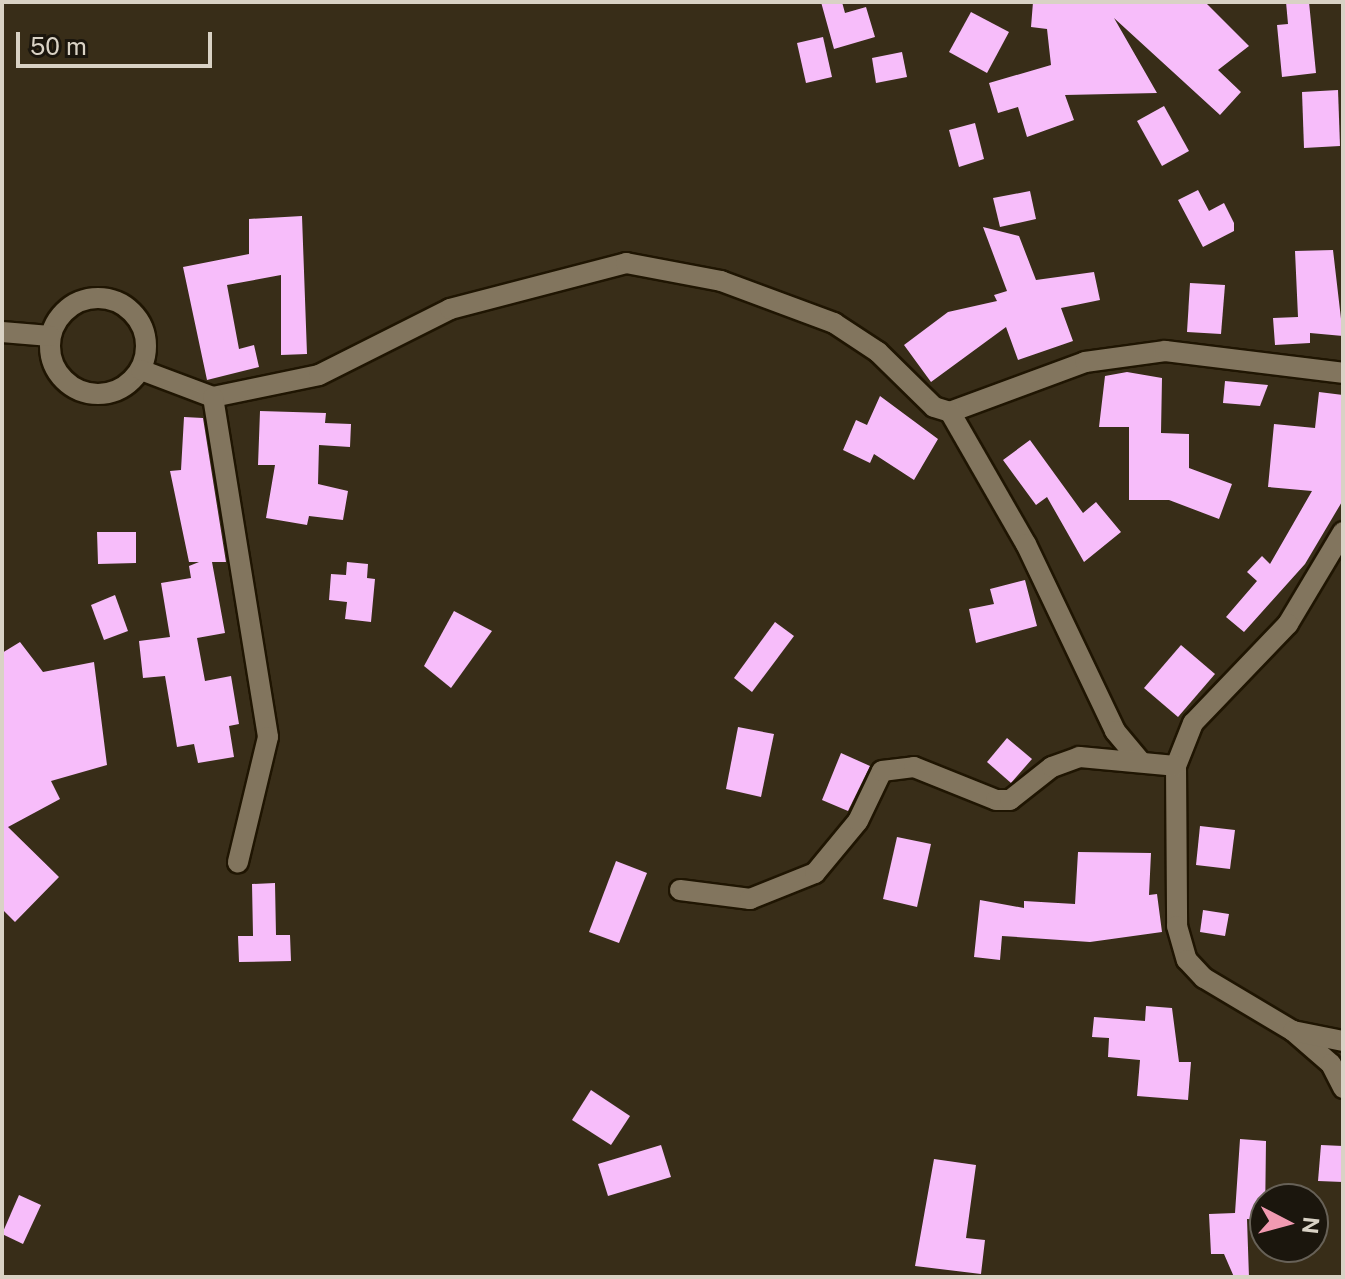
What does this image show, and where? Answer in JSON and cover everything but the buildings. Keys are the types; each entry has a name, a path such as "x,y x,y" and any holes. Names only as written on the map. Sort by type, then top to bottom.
{"street":[{"path":"141,370 213,397 319,375 450,309 626,263 721,281 834,323 878,352 934,407 950,412 1085,362 1165,351 1343,373"},
{"path":"115,300 144,329 141,370 122,390 94,396 68,387 51,364 50,336 74,303 115,300"},
{"path":"2,332 50,336"},
{"path":"213,397 268,737 238,862"},
{"path":"950,412 1026,544 1115,731 1140,761"},
{"path":"1343,532 1288,624 1193,723 1176,766 1177,926 1187,960 1204,978 1293,1031 1331,1064 1343,1088"},
{"path":"680,890 750,899 815,873 858,821 882,771 914,767 996,800 1010,800 1052,767 1079,757 1176,766"},
{"path":"1293,1031 1343,1041"}]}
